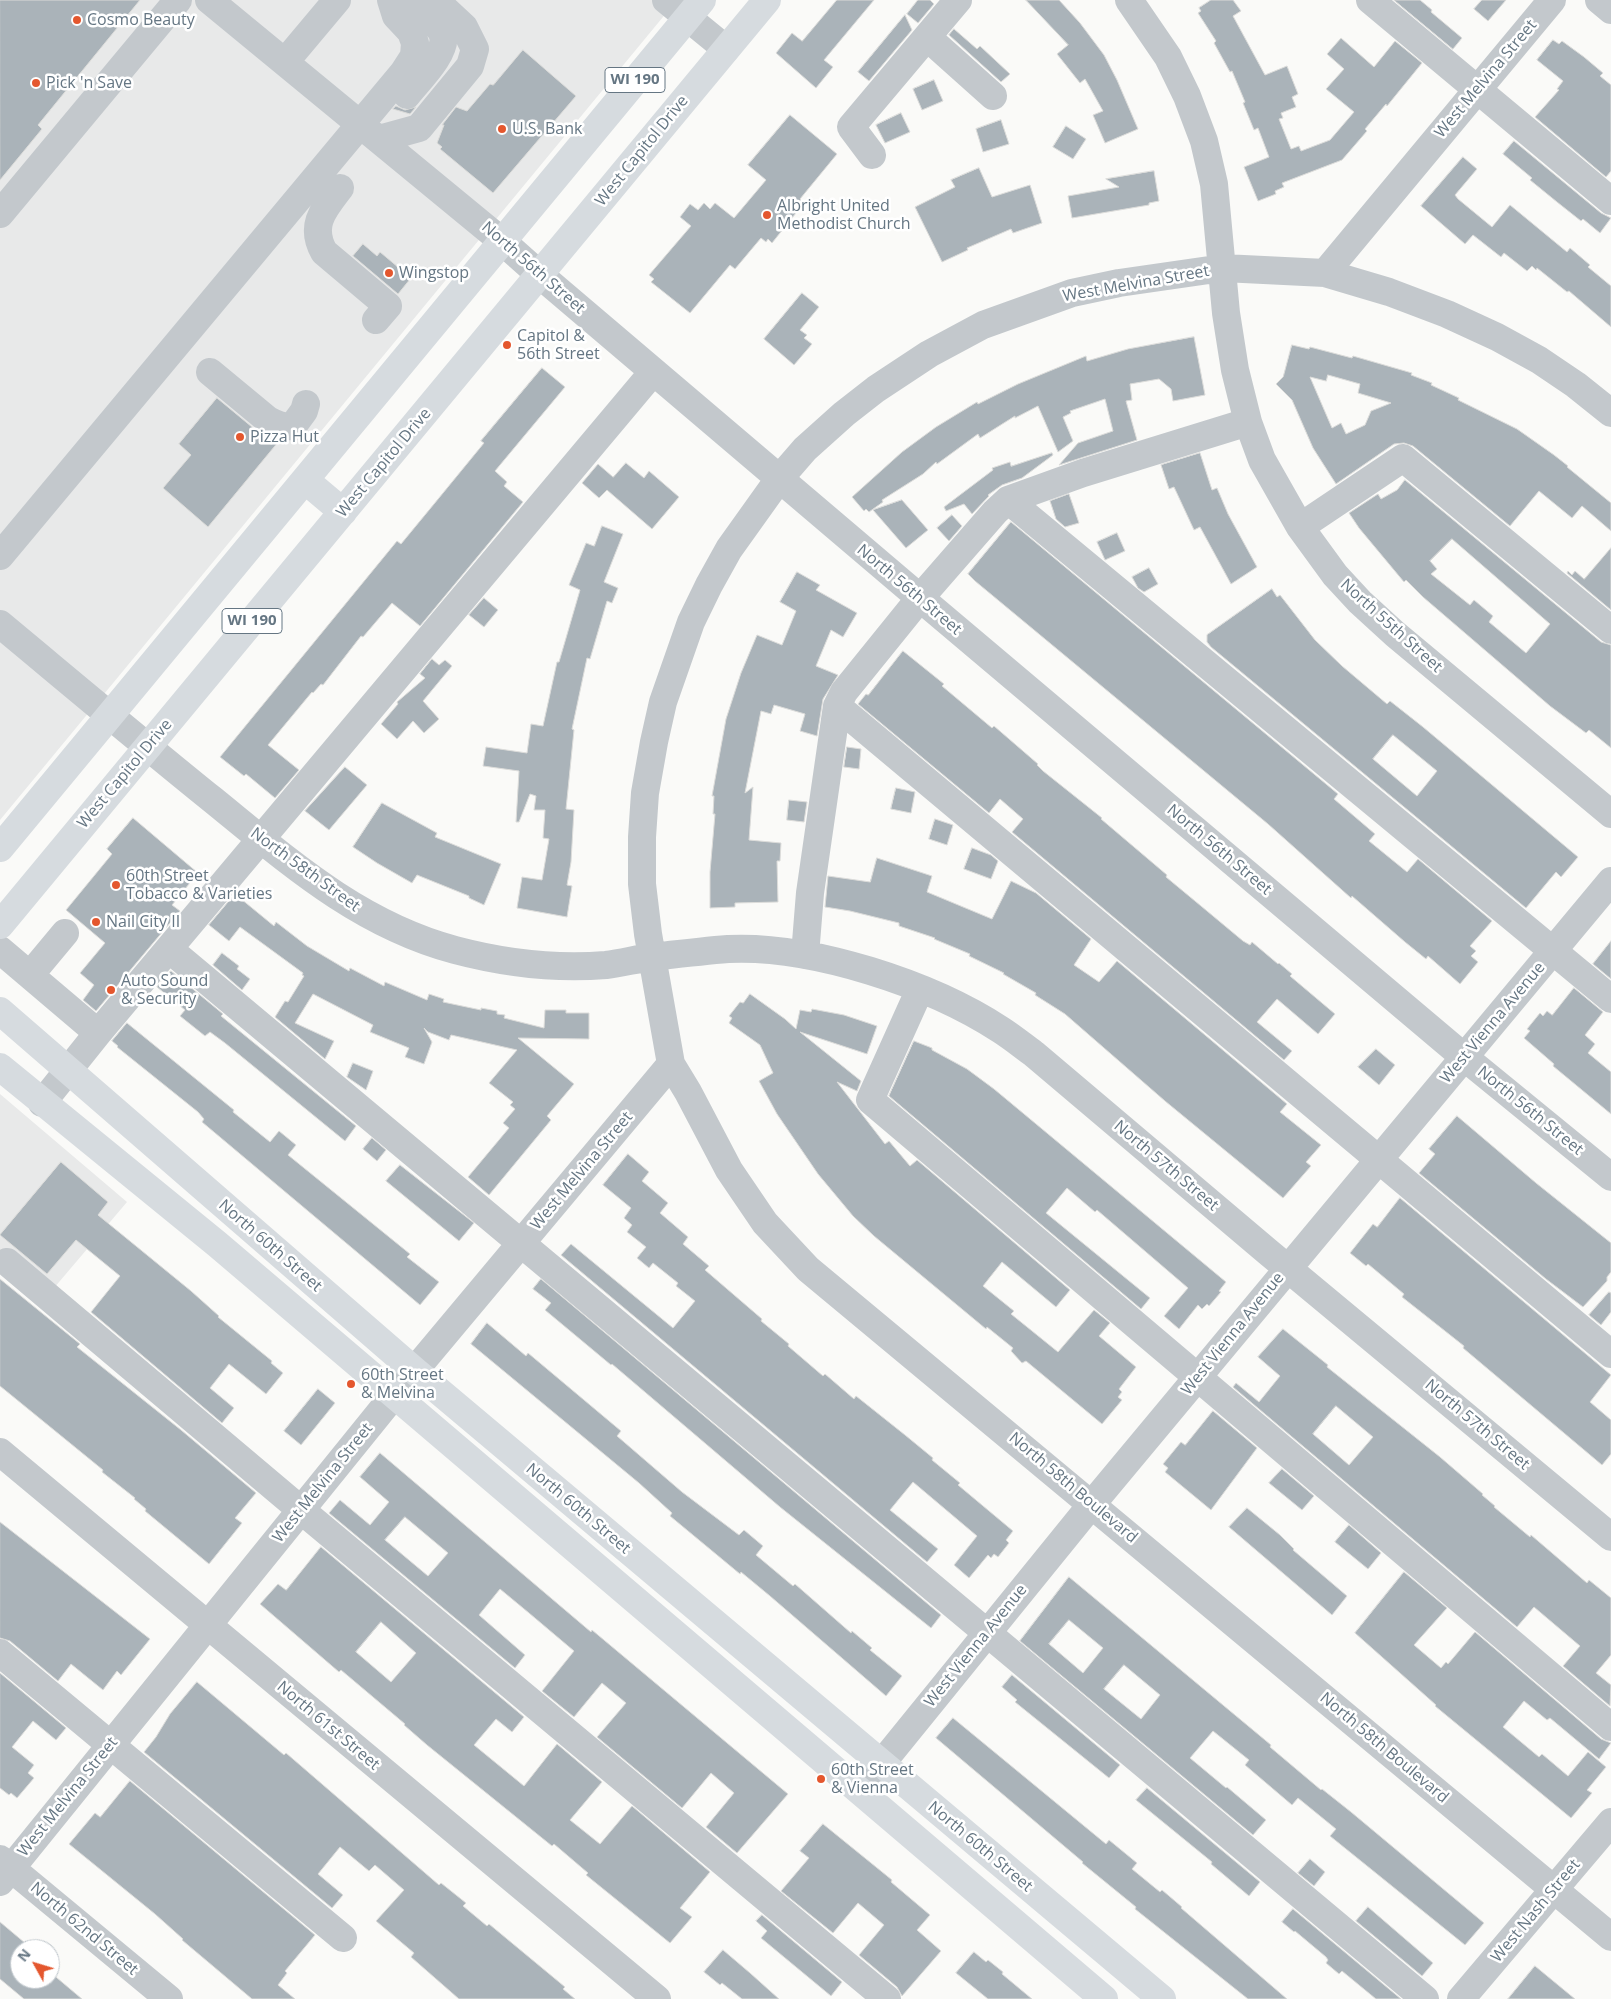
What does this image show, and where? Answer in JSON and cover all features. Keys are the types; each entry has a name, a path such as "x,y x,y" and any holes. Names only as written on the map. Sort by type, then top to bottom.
{"main road":[{"name":"West Capitol Drive","path":"0,925 767,0"},
{"name":"WI 190","path":"5,839 503,242 694,8"},
{"path":"305,480 343,512"},
{"name":"North 60th Street","path":"0,1011 415,1371 880,1764 1162,1999"},
{"name":"North 60th Street","path":"0,1067 217,1244 1104,1999"}],"street":[{"path":"0,214 178,0"},
{"name":"North 56th Street","path":"209,0 503,242 779,479 1464,1057 1611,1178"},
{"path":"285,62 337,0"},
{"path":"0,556 370,132 414,56 415,43 411,32 396,16 391,0"},
{"path":"370,132 386,121 442,47 443,36 438,28 408,0"},
{"path":"370,132 420,128 470,66 474,50 464,27 435,0"},
{"path":"666,0 694,8 726,48"},
{"path":"872,155 851,127 958,0"},
{"name":"North 55th Street","path":"1129,0 1168,57 1187,96 1204,141 1214,184 1226,313 1235,370 1248,422 1262,460 1300,527 1335,575 1360,602 1395,634 1611,814"},
{"path":"1370,0 1611,201"},
{"name":"West Melvina Street","path":"1325,273 1552,0"},
{"path":"1600,0 1611,10"},
{"path":"927,37 993,96"},
{"path":"340,188 319,220 318,242 324,252 388,306 376,320"},
{"name":"West Melvina Street","path":"651,957 642,884 642,837 645,793 663,702 680,650 709,585 729,549 779,479 805,449 844,414 876,389 929,354 983,325 1072,293 1223,268 1325,273 1397,295 1497,337 1539,360 1576,385 1611,414"},
{"path":"210,372 268,420 277,425 293,426 306,404"},
{"path":"42,1103 98,1032 653,372"},
{"path":"805,955 810,894 836,706 844,692 920,598 995,512 1008,500 1083,473 1248,422"},
{"path":"1300,527 1403,458 1611,630"},
{"path":"1008,500 1611,999"},
{"name":"North 58th Street","path":"0,624 148,747 312,879 346,903 380,922 414,937 453,949 489,958 530,964 571,966 608,964 651,957"},
{"path":"836,706 1611,1354"},
{"name":"West Vienna Avenue","path":"860,1790 1092,1504 1611,881"},
{"path":"30,975 65,933"},
{"path":"169,949 522,1242 986,1634 1425,1999"},
{"name":"North 57th Street","path":"651,957 731,949 805,955 851,965 920,989 962,1008 1000,1029 1034,1054 1611,1537"},
{"path":"0,950 98,1032"},
{"name":"North 58th Boulevard","path":"651,957 671,1064 729,1170 765,1223 808,1269 1611,1937"},
{"path":"920,989 870,1100 1197,1379 1611,1727"},
{"name":"West Melvina Street","path":"4,1870 112,1744 394,1395 671,1064"},
{"path":"7,1262 887,1999"},
{"name":"North 61st Street","path":"0,1452 657,1999"},
{"path":"0,1654 112,1744 343,1938"},
{"name":"West Nash Street","path":"1461,1999 1611,1822"},
{"name":"North 62nd Street","path":"4,1870 169,1999"}],"shaded area":[{"path":"0,0 677,0 0,820"},
{"path":"0,1094 127,1202 54,1288 0,1258"}],"building":[{"name":"Pick 'n Save","path":"0,0 140,0 38,125 42,129 0,180"},
{"path":"837,0 874,0 824,60 833,67 816,88 776,53 792,33 802,41"},
{"path":"918,0 930,0 934,4 918,23 907,14"},
{"path":"1026,0 1059,0 1080,23 1104,55 1138,129 1105,143 1093,115 1103,111 1085,79 1080,83 1057,54 1068,45"},
{"path":"1211,0 1233,0 1241,11 1233,16 1265,75 1287,66 1298,94 1292,97 1296,107 1281,113 1283,118 1279,119 1291,149 1299,146 1301,151 1330,140 1354,112 1326,89 1344,69 1327,54 1341,38 1374,67 1395,41 1422,63 1387,106 1386,104 1365,129 1367,131 1342,160 1282,183 1284,187 1275,191 1276,194 1258,201 1244,167 1269,157 1258,128 1254,130 1232,71 1230,72 1214,43 1216,41 1198,13 1201,11 1199,8"},
{"path":"1394,0 1420,0 1432,10 1431,12 1462,38 1453,49"},
{"path":"1482,0 1506,0 1488,21 1474,9"},
{"path":"905,15 912,30 869,81 858,72"},
{"path":"954,29 977,49 980,46 1010,74 1001,82 949,35"},
{"path":"1553,40 1559,44 1562,41 1584,57 1603,73 1600,76 1611,85 1611,171 1606,177 1535,117 1559,90 1557,89 1563,81 1537,60"},
{"name":"U.S. Bank","path":"523,50 576,96 493,193 440,149 442,147 437,143 444,125 442,125 456,107 467,111 490,84 493,85"},
{"path":"934,80 943,101 922,110 913,89"},
{"path":"396,106 405,110 416,107 410,114 393,109"},
{"path":"901,113 910,132 885,143 876,125"},
{"name":"Albright United Methodist Church","path":"790,115 837,154 800,199 804,203 772,243 768,239 766,242 761,238 735,269 730,265 690,313 651,282 654,279 649,275 691,226 680,217 690,204 698,210 704,203 710,209 715,203 734,218 766,180 748,165"},
{"path":"1001,120 1009,144 983,152 976,129"},
{"path":"1066,126 1086,139 1073,159 1053,147"},
{"path":"1514,141 1601,213 1611,218 1600,233 1557,202 1503,154"},
{"path":"1463,157 1477,169 1455,195 1458,199 1492,227 1510,205 1567,252 1570,248 1590,265 1588,267 1611,286 1611,327 1569,291 1567,292 1537,268 1536,270 1532,266 1527,271 1504,253 1501,257 1473,235 1465,244 1421,206"},
{"path":"979,168 992,197 1030,185 1042,223 1013,233 1011,229 967,248 968,250 942,262 915,207 955,187 951,180"},
{"path":"1154,171 1159,201 1149,203 1149,205 1072,218 1068,196 1119,187 1106,179"},
{"path":"363,244 377,256 380,252 411,278 398,294 353,256"},
{"path":"802,293 819,307 800,330 807,335 804,338 812,344 794,365 764,339"},
{"path":"1194,337 1205,395 1173,401 1171,389 1159,379 1130,384 1132,400 1126,401 1137,440 1059,465 1078,443 1113,431 1105,399 1070,411 1071,413 1063,417 1073,441 1058,452 1038,406 1015,418 1015,416 980,438 978,434 937,464 936,462 923,474 882,500 883,502 869,512 866,509 864,511 852,497 902,452 936,427 977,402 978,404 1018,384 1086,356 1087,361 1128,349"},
{"path":"1292,345 1309,349 1310,347 1352,358 1353,356 1412,373 1411,375 1432,383 1431,385 1459,398 1458,400 1517,429 1568,466 1611,503 1611,531 1582,506 1572,518 1539,491 1510,526 1413,446 1404,443 1394,444 1336,484 1313,448 1292,400 1276,384 1283,377","holes":["1328,375 1360,384 1358,393 1391,403 1371,411 1365,425 1346,434 1341,423 1332,428 1310,377 1326,381"]},
{"path":"542,368 565,387 495,471 507,482 504,486 523,502 420,626 392,603 363,637 361,636 323,685 321,684 312,692 268,745 299,770 275,798 246,774 244,776 220,757 397,541 401,544 484,443 481,441"},
{"path":"217,398 258,432 279,441 208,527 163,488 191,455 179,444"},
{"path":"1052,453 1053,455 1022,478 1002,485 988,495 972,514 964,504 946,511 944,507 993,470 992,468 1010,462 1011,466"},
{"path":"1200,453 1212,490 1217,488 1228,514 1257,567 1231,584 1200,527 1194,530 1174,487 1169,489 1161,465"},
{"path":"626,463 644,478 649,471 679,497 652,529 607,490 599,498 582,483 598,464 613,477"},
{"path":"1405,480 1601,642 1611,645 1611,748 1589,730 1586,733 1550,706 1423,597 1406,580 1404,582 1359,528 1349,513 1378,494 1381,499 1397,490","holes":["1452,539 1550,624 1526,653 1489,622 1493,616 1474,600 1470,605 1431,574 1437,569 1430,561"]},
{"path":"1069,494 1079,523 1065,527 1056,519 1050,501"},
{"path":"902,500 928,530 906,548 873,510"},
{"path":"952,515 962,526 949,541 937,528"},
{"path":"1011,522 1338,794 1334,799 1375,834 1369,841 1407,872 1418,859 1492,921 1470,946 1476,951 1471,956 1478,962 1460,984 1428,956 1426,959 1405,942 1352,896 1351,898 1268,824 968,574"},
{"path":"602,526 623,534 604,582 618,588 612,603 607,601 590,659 587,658 572,729 574,730 566,809 574,810 571,862 567,885 572,886 567,917 517,908 522,877 542,880 549,839 543,838 545,810 534,810 536,796 530,794 519,822 516,822 519,771 483,766 486,747 527,753 531,724 543,726 557,662 559,662 580,590 569,585 586,543 594,546"},
{"path":"1117,533 1125,551 1105,560 1097,542"},
{"path":"1611,548 1611,610 1567,573 1568,571 1572,575 1575,571 1584,579"},
{"path":"1149,568 1158,584 1144,592 1138,588 1132,577"},
{"path":"797,572 820,585 816,590 857,613 843,637 831,630 816,666 838,675 823,699 817,736 800,731 805,714 774,705 771,714 761,711 745,793 753,787 749,840 781,843 780,861 777,861 778,902 735,903 735,907 710,908 710,872 715,814 713,814 714,796 712,796 726,719 741,673 757,635 782,645 796,611 780,602"},
{"path":"1272,589 1277,597 1280,595 1315,640 1342,666 1387,704 1390,701 1423,727 1578,857 1561,877 1556,872 1526,908 1211,647 1207,642 1207,635","holes":["1393,735 1437,771 1417,796 1373,759"]},
{"path":"484,598 498,610 484,627 469,615"},
{"path":"903,651 944,684 942,686 992,728 994,726 1038,764 1043,771 1102,818 1167,875 1166,877 1243,941 1250,945 1252,942 1292,974 1290,976 1335,1014 1318,1034 1277,999 1257,1022 1292,1051 1284,1060 1012,832 1023,819 1000,799 989,813 858,704 866,694 868,695"},
{"path":"432,659 439,665 445,660 452,666 423,701 439,719 424,733 413,721 397,739 381,724 398,704 397,702 425,678 420,674"},
{"path":"847,747 861,749 859,769 844,767"},
{"path":"345,767 367,785 329,830 305,811"},
{"path":"896,788 915,792 911,813 891,809"},
{"path":"789,800 807,802 804,822 787,820"},
{"path":"382,803 437,833 435,837 501,864 484,905 469,898 469,896 417,875 412,883 353,847"},
{"path":"133,818 198,873 172,905 180,911 96,1011 83,1000 94,985 80,973 105,943 66,910 112,854 107,849"},
{"path":"935,819 953,825 947,845 929,839"},
{"path":"972,848 991,855 998,861 991,879 964,869"},
{"path":"877,858 932,876 927,892 992,919 1011,881 1036,893 1091,939 1074,965 1099,982 1117,961 1287,1104 1280,1112 1321,1145 1306,1162 1311,1166 1283,1198 1165,1101 1065,1014 1035,995 1036,993 1004,973 969,956 970,954 935,938 899,926 899,923 825,907 828,876 870,882"},
{"path":"235,894 274,926 276,922 307,946 349,971 350,968 384,986 385,982 427,1000 429,994 444,999 443,1002 481,1010 481,1008 497,1011 497,1014 505,1015 504,1018 544,1028 545,1010 566,1010 566,1013 589,1013 589,1039 518,1038 574,1084 547,1116 551,1120 489,1195 468,1177 509,1128 503,1123 515,1109 510,1105 513,1102 489,1083 517,1050 451,1035 449,1040 428,1032 424,1028 432,1042 424,1064 405,1057 409,1048 370,1032 373,1025 313,994 295,1023 334,1041 325,1059 275,1017 285,1001 288,1002 304,976 302,975 303,973 240,927 229,941 209,925"},
{"path":"1611,941 1611,979 1593,964"},
{"path":"222,953 239,966 237,969 250,979 242,990 213,965"},
{"path":"171,971 223,1014 221,1016 356,1126 345,1141 225,1043 210,1032 205,1036 180,1016 185,1010 157,987"},
{"path":"1574,988 1603,1012 1585,1035 1595,1044 1588,1053 1611,1072 1611,1114 1553,1066 1554,1064 1524,1038 1530,1031 1527,1029 1540,1013 1543,1016 1547,1011 1552,1015"},
{"path":"750,994 796,1029 800,1010 811,1012 812,1009 844,1015 877,1026 867,1054 800,1032 861,1081 857,1091 837,1082 885,1144 889,1141 910,1166 917,1160 1070,1290 1056,1307 1002,1262 983,1286 1014,1311 1011,1314 1058,1352 1094,1310 1110,1323 1099,1336 1136,1367 1119,1389 1122,1392 1118,1397 1122,1400 1102,1424 1026,1361 1022,1363 1011,1351 1013,1348 987,1327 986,1329 874,1236 853,1216 818,1174 777,1114 759,1081 773,1073 760,1045 729,1023 732,1018 729,1016 740,1002 743,1003"},
{"path":"127,1023 234,1110 233,1112 270,1142 279,1131 296,1145 288,1155 410,1254 407,1257 439,1282 420,1305 202,1122 204,1119 198,1112 117,1047 112,1041"},
{"path":"914,1041 932,1048 932,1050 967,1069 994,1089 1226,1282 1219,1291 1221,1292 1209,1306 1207,1304 1202,1309 1198,1305 1179,1329 1164,1316 1188,1288 1097,1210 1095,1212 1067,1188 1046,1213 1150,1298 1141,1309 889,1096"},
{"path":"1376,1049 1395,1065 1379,1085 1358,1067"},
{"path":"353,1063 373,1071 366,1090 347,1077"},
{"path":"1457,1116 1611,1243 1611,1272 1607,1277 1607,1281 1583,1307 1546,1279 1419,1173 1435,1154 1429,1149"},
{"path":"372,1138 386,1150 377,1161 363,1149"},
{"path":"628,1154 649,1172 642,1181 668,1203 660,1213 688,1237 683,1244 709,1266 705,1270 762,1319 761,1321 823,1376 825,1374 854,1399 856,1396 905,1435 960,1483 958,1485 1013,1531 1006,1540 1009,1543 998,1557 994,1554 991,1558 988,1555 969,1578 954,1565 977,1536 913,1482 890,1510 938,1549 927,1562 561,1255 571,1244 673,1328 695,1301 676,1286 678,1283 653,1263 649,1268 637,1258 646,1247 627,1232 632,1225 624,1218 631,1208 603,1185"},
{"path":"61,1162 108,1202 98,1215 191,1291 218,1317 272,1361 271,1363 283,1373 266,1394 229,1364 210,1388 234,1408 222,1423 91,1312 120,1276 76,1240 47,1274 0,1235"},
{"path":"400,1165 474,1223 459,1241 386,1181"},
{"path":"1400,1198 1611,1375 1590,1402 1611,1420 1611,1454 1602,1465 1463,1348 1464,1346 1402,1297 1404,1294 1368,1264 1366,1266 1350,1253 1373,1224 1377,1227"},
{"path":"0,1279 80,1344 77,1347 256,1493 235,1518 242,1523 209,1564 145,1511 146,1509 135,1498 102,1472 103,1470 0,1386"},
{"path":"541,1279 941,1615 931,1628 780,1507 612,1364 545,1310 551,1303 533,1289"},
{"path":"1609,1292 1611,1293 1611,1312 1601,1325 1589,1315"},
{"path":"487,1323 526,1356 528,1353 621,1431 617,1436 682,1492 739,1535 744,1530 763,1546 756,1555 793,1586 795,1584 851,1633 852,1631 872,1648 870,1650 902,1676 886,1696 770,1596 741,1572 740,1574 670,1516 672,1513 639,1483 471,1344"},
{"path":"1283,1329 1328,1365 1327,1367 1440,1457 1530,1537 1531,1535 1587,1583 1589,1580 1611,1598 1611,1655 1596,1673 1611,1685 1610,1706 1563,1666 1580,1646 1534,1607 1517,1627 1233,1387 1236,1383 1259,1402 1280,1376 1258,1357","holes":["1336,1406 1373,1437 1349,1465 1313,1434"]},
{"path":"318,1389 335,1403 301,1445 284,1431"},
{"path":"1213,1411 1257,1448 1211,1510 1165,1472 1168,1468 1163,1464 1181,1442 1185,1445"},
{"path":"380,1453 591,1632 592,1630 788,1794 737,1853 706,1827 734,1793 711,1773 682,1808 597,1737 626,1703 602,1683 574,1717 542,1691 574,1651 529,1613 500,1589 479,1615 525,1655 515,1668 329,1513 340,1500 370,1525 389,1502 360,1477","holes":["405,1517 448,1553 428,1576 385,1540"]},
{"path":"1282,1469 1314,1496 1302,1510 1269,1483"},
{"path":"1247,1508 1280,1535 1293,1550 1347,1596 1332,1615 1229,1527"},
{"path":"0,1522 150,1639 121,1675 117,1671 103,1690 71,1664 58,1681 10,1641 0,1638"},
{"path":"1349,1525 1381,1553 1368,1569 1335,1542"},
{"path":"321,1547 524,1717 512,1732 496,1719 474,1745 524,1786 557,1744 602,1782 570,1820 600,1844 632,1806 710,1872 680,1908 692,1917 670,1943 586,1875 588,1873 554,1844 552,1846 427,1745 405,1724 341,1670 339,1672 260,1604 278,1584 286,1590","holes":["381,1622 416,1653 391,1682 356,1652"]},
{"path":"1404,1572 1447,1608 1414,1645 1441,1668 1446,1662 1448,1664 1475,1632 1601,1739 1611,1743 1599,1759 1550,1718 1547,1720 1524,1701 1503,1727 1539,1757 1542,1754 1568,1776 1588,1752 1606,1767 1587,1790 1592,1793 1571,1818 1435,1706 1355,1633"},
{"path":"1069,1577 1271,1745 1270,1747 1321,1790 1351,1812 1484,1923 1465,1945 1330,1836 1336,1829 1298,1798 1292,1805 1245,1765 1249,1760 1213,1731 1190,1758 1266,1820 1253,1835 1020,1641","holes":["1069,1620 1103,1648 1083,1673 1049,1644","1124,1665 1160,1695 1141,1719 1104,1689"]},
{"path":"0,1673 66,1728 56,1740 33,1721 12,1747 34,1765 28,1773 34,1778 17,1798 0,1788"},
{"path":"1012,1675 1120,1765 1109,1778 1015,1702 1017,1700 1002,1687"},
{"path":"197,1682 284,1755 286,1753 439,1885 441,1883 466,1903 463,1906 487,1926 489,1924 565,1987 563,1989 575,1999 459,1999 411,1957 414,1953 376,1921 404,1890 375,1865 369,1871 340,1847 318,1874 343,1895 332,1908 144,1752 170,1714"},
{"path":"953,1718 1106,1844 1109,1840 1137,1863 1132,1869 1160,1892 1162,1890 1287,1999 1248,1999 1135,1909 1136,1907 936,1738"},
{"path":"130,1781 315,1935 285,1971 287,1973 278,1985 295,1999 252,1999 182,1940 155,1914 69,1844 95,1813 100,1817"},
{"path":"1147,1788 1260,1882 1249,1896 1211,1864 1212,1862 1136,1800"},
{"path":"823,1824 892,1880 891,1882 930,1915 917,1930 941,1951 902,1996 897,1987 859,1955 884,1925 858,1903 833,1933 781,1891 809,1858 800,1851"},
{"path":"1310,1859 1325,1872 1314,1886 1298,1873"},
{"path":"1368,1907 1433,1963 1422,1976 1356,1921"},
{"path":"1293,1909 1401,1999 1376,1999 1342,1971 1339,1974 1326,1963 1328,1960 1326,1957 1282,1922"},
{"path":"762,1915 842,1982 831,1996 761,1938 767,1931 756,1921"},
{"path":"0,1922 20,1939 10,1939 10,1987 0,1979"},
{"path":"723,1950 779,1999 742,1999 704,1972"},
{"path":"974,1952 1003,1972 1002,1974 1032,1999 988,1999 956,1973"},
{"path":"1535,1966 1575,1999 1508,1999"},
{"path":"60,1980 82,1999 24,1999 12,1989 60,1989"}],"place":[{"name":"Cosmo Beauty","path":"77,20"},
{"name":"Pick 'n Save","path":"36,83"},
{"name":"U.S. Bank","path":"502,129"},
{"name":"Albright United Methodist Church","path":"767,215"},
{"name":"Wingstop","path":"389,273"},
{"name":"Capitol & 56th Street","path":"507,345"},
{"name":"Pizza Hut","path":"240,437"},
{"name":"60th Street Tobacco & Varieties","path":"116,885"},
{"name":"Nail City II","path":"96,922"},
{"name":"Auto Sound & Security","path":"111,990"},
{"name":"60th Street & Melvina","path":"351,1384"},
{"name":"60th Street & Vienna","path":"821,1779"}]}
